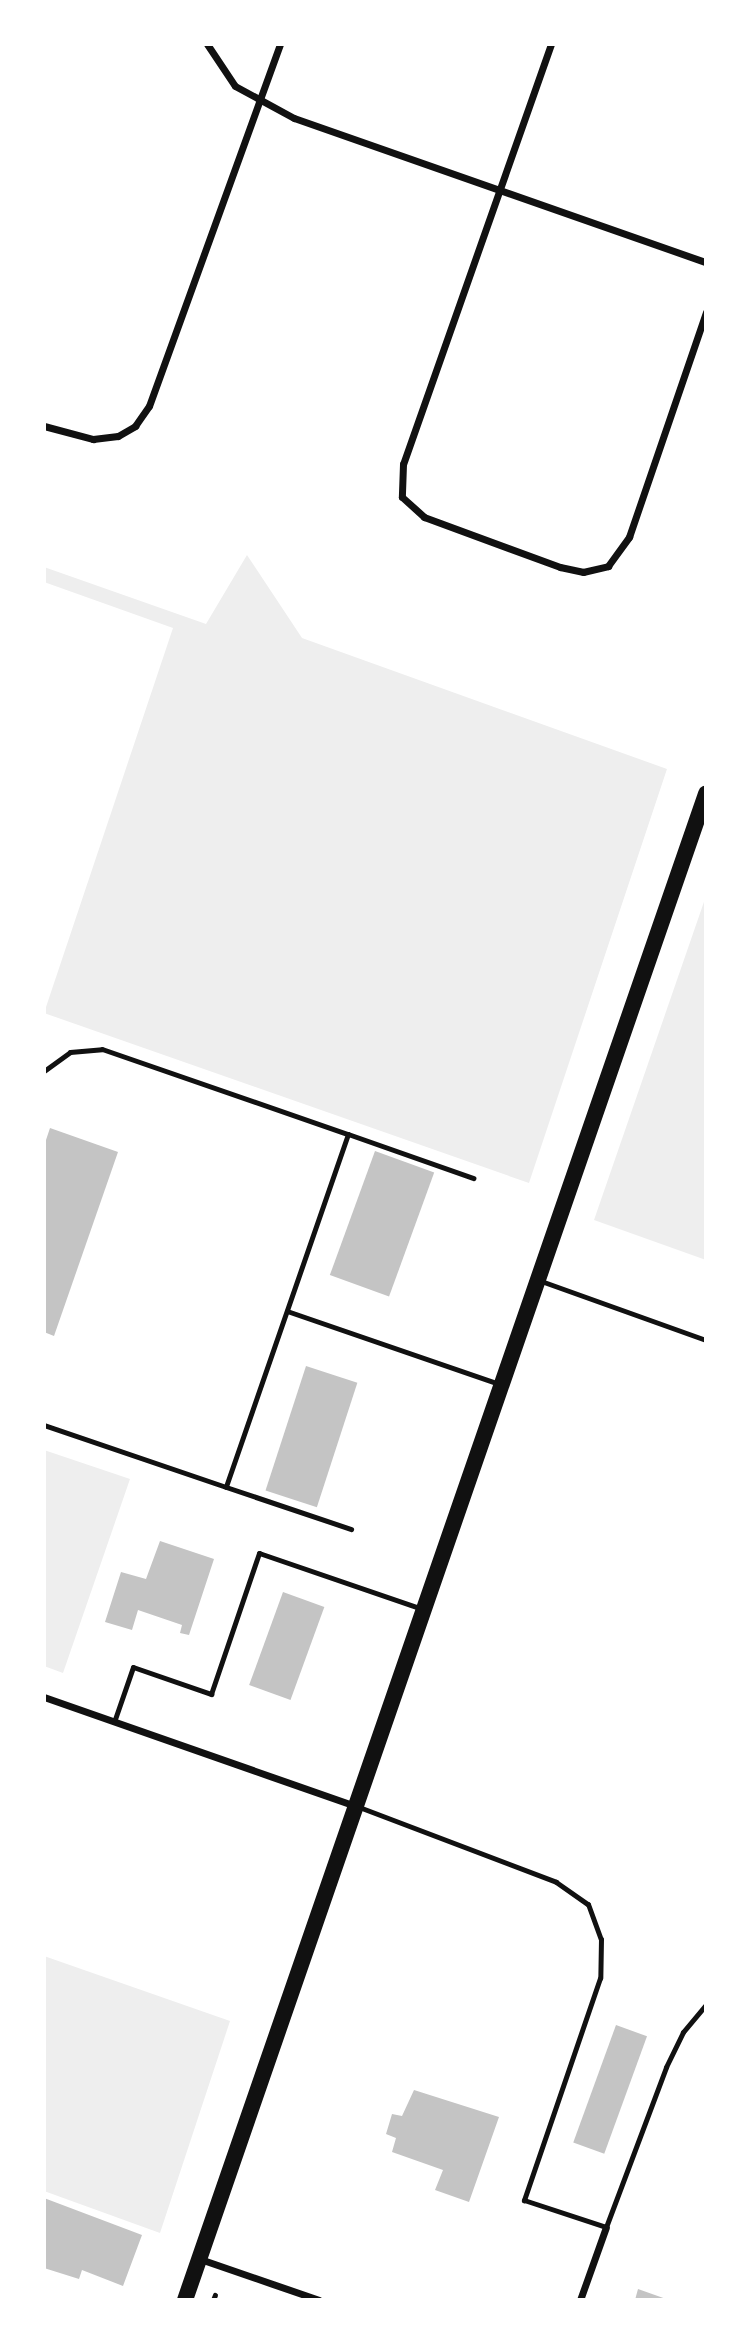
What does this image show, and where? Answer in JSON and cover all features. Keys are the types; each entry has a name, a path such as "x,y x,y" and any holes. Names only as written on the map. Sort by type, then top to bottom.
{"main road":[{"path":"185,2300 706,794"}],"street":[{"path":"207,44 235,86 260,102 706,262"},
{"path":"44,426 93,439 117,436 135,426 162,377 280,44"},
{"path":"551,44 400,483 410,508 493,542 583,572 608,566 619,554 706,312"},
{"path":"44,1697 356,1806"},
{"path":"580,2300 606,2227"},
{"path":"200,2258 318,2300"}],"lane":[{"path":"44,1071 70,1052 102,1049 473,1178"},
{"path":"226,1487 348,1134"},
{"path":"538,1280 706,1340"},
{"path":"287,1311 502,1385"},
{"path":"44,1425 351,1529"},
{"path":"114,1722 133,1667 211,1694 259,1553 424,1609"},
{"path":"356,1806 556,1882 588,1904 601,1939 600,1978 524,2200 606,2227 666,2067 682,2032 706,2005"}],"shaded area":[{"path":"247,555 302,638 667,769 529,1183 44,1013 173,628 44,582 44,567 206,624"},
{"path":"706,896 706,1260 594,1220"},
{"path":"44,1450 130,1479 63,1673 44,1666"},
{"path":"44,1956 230,2021 160,2233 44,2191"}],"building":[{"path":"50,1128 118,1152 54,1336 44,1332 44,1146"},
{"path":"375,1151 434,1173 389,1297 330,1275"},
{"path":"306,1366 357,1383 317,1507 266,1491"},
{"path":"160,1541 214,1559 189,1635 180,1633 182,1625 138,1610 132,1630 105,1622 121,1572 146,1579"},
{"path":"283,1592 324,1607 290,1700 249,1685"},
{"path":"616,2025 647,2036 604,2154 573,2142"},
{"path":"414,2090 499,2117 469,2202 435,2190 443,2170 392,2152 396,2138 386,2134 392,2114 402,2116"},
{"path":"44,2198 142,2235 123,2286 82,2270 79,2279 44,2268"},
{"path":"638,2289 669,2300 635,2300"}]}
